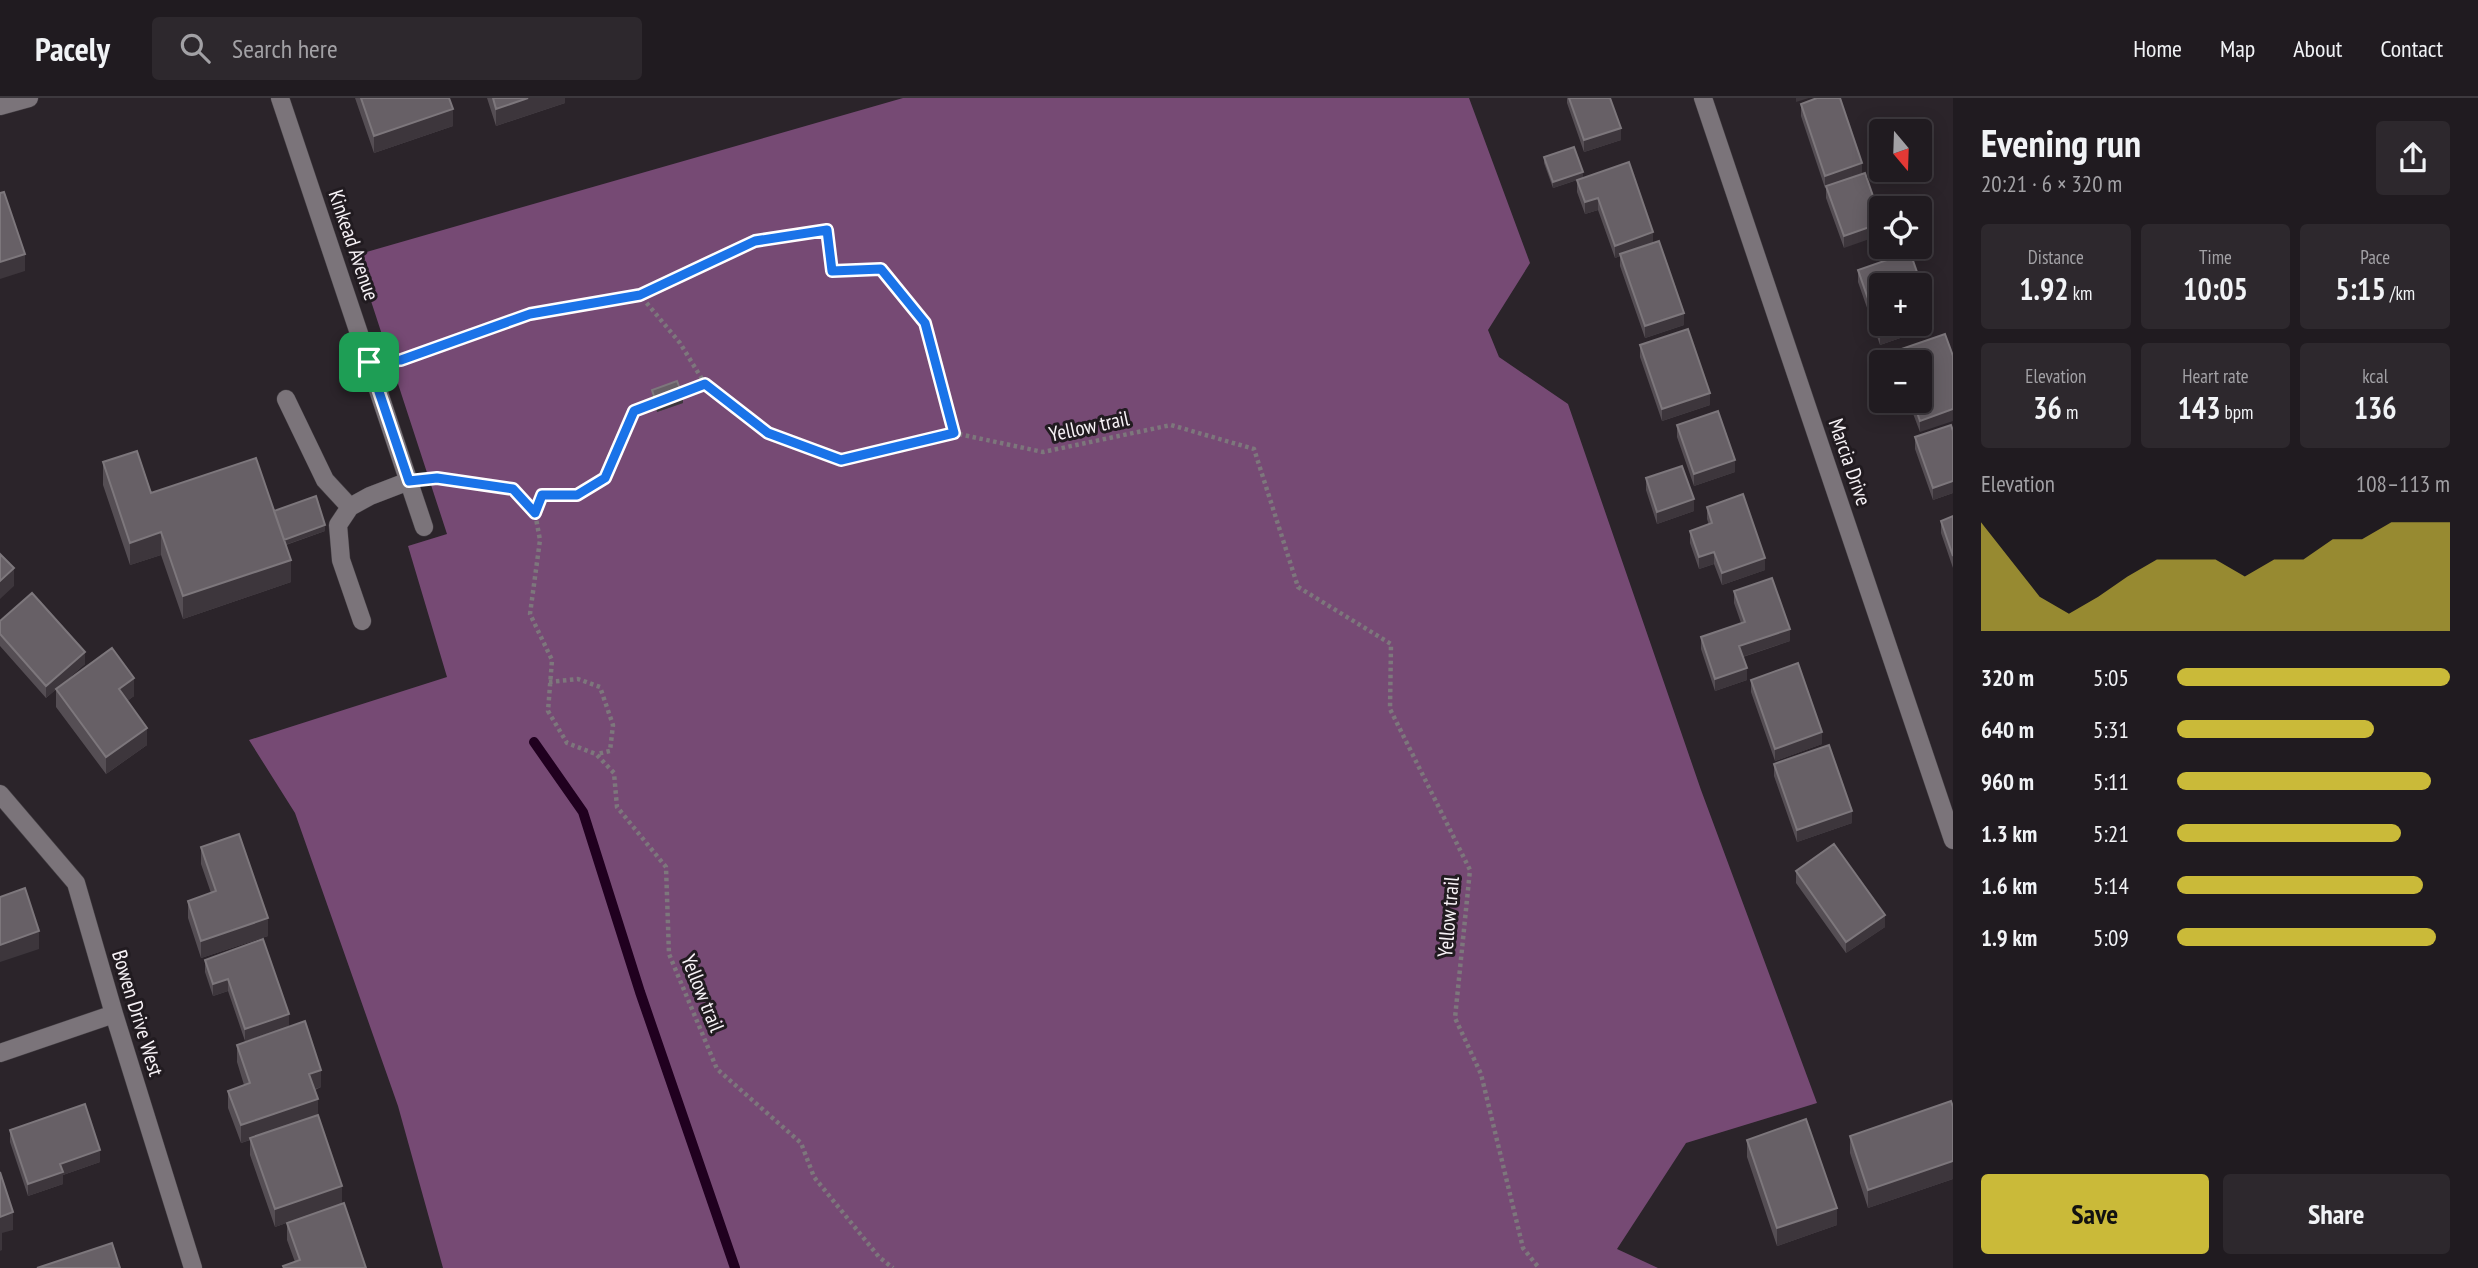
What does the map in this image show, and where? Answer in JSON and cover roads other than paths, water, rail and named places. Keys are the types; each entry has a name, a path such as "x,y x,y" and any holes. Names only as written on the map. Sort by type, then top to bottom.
{"street":[{"path":"0,106 29,98"},
{"name":"Kinkead Avenue","path":"280,98 424,527"},
{"name":"Marcia Drive","path":"1703,98 1953,840"},
{"path":"286,399 325,480 350,507"},
{"path":"362,621 341,560 338,526 350,507 409,481"},
{"name":"Bowen Drive West","path":"0,794 76,883 193,1268"},
{"path":"0,1053 114,1014"}],"waterway":[{"path":"534,742 583,812 640,992 735,1268"}]}
